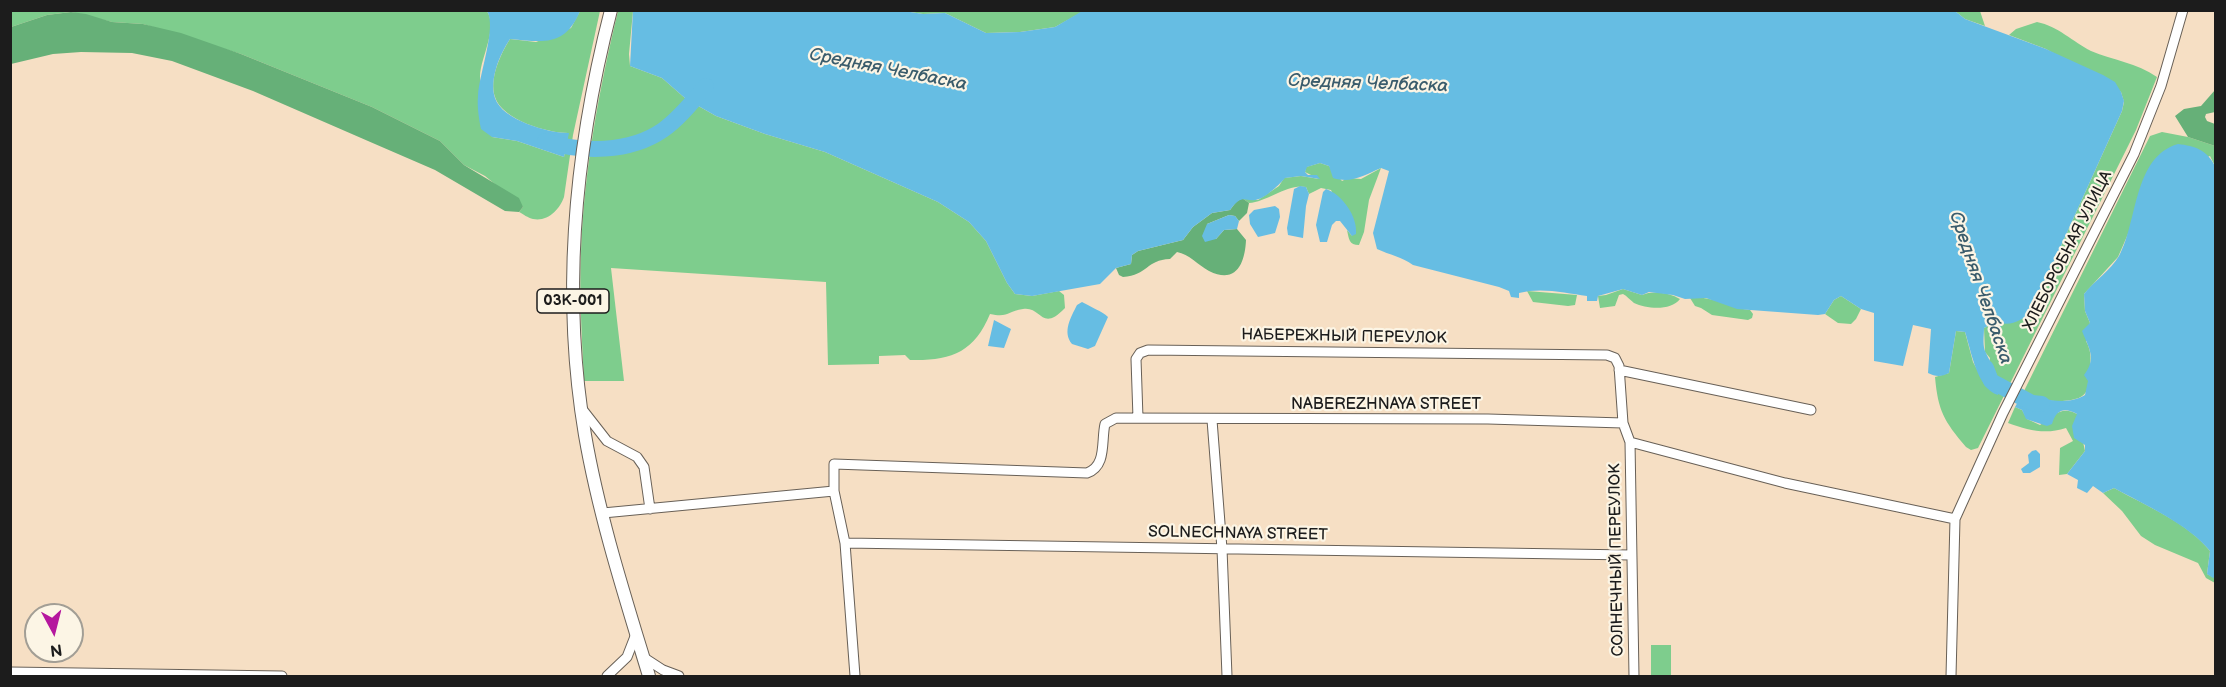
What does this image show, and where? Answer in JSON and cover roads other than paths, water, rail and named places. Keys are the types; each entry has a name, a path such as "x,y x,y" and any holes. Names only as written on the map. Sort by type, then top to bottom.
{"main road":[{"name":"03К-001","path":"611,10 602,43 577,194 572,269 574,350 585,437 603,513 649,676"}],"street":[{"name":"ХЛЕБОРОБНАЯ УЛИЦА","path":"1951,676 1955,519 2003,413 2134,154 2161,86 2183,10"},
{"name":"НАБЕРЕЖНЫЙ ПЕРЕУЛОК","path":"1138,418 1136,359 1140,353 1148,350 1607,355 1615,358 1619,370"},
{"path":"1811,410 1619,370 1623,423 1630,442 1785,483 1955,519"},
{"path":"580,407 607,441 641,460 644,466 650,509"},
{"name":"NABEREZHNAYA STREET","path":"834,492 834,464 1087,473 1094,470 1101,459 1104,428 1107,421 1116,418 1488,419 1623,423"},
{"path":"1212,420 1222,549 1227,676"},
{"name":"СОЛНЕЧНЫЙ ПЕРЕУЛОК","path":"1630,442 1634,676"},
{"path":"603,513 834,492 845,543 855,676"},
{"name":"SOLNECHNAYA STREET","path":"845,543 1631,555"},
{"path":"607,676 614,672 627,657 636,634"},
{"path":"643,657 663,670 679,676"},
{"path":"10,672 282,676"}],"water":[{"path":"633,10 945,13 986,33 1020,32 1055,27 1084,10 1955,11 1965,19 2046,49 2103,75 2115,82 2124,101 2122,111 2031,312 2018,321 2009,324 2001,323 2001,331 1988,326 1984,328 1984,348 1998,378 1998,395 1985,385 1980,377 1965,332 1956,331 1949,373 1943,375 1936,376 1928,373 1931,329 1913,325 1903,366 1874,361 1874,313 1861,309 1841,296 1834,300 1825,314 1818,315 1737,309 1706,298 1685,299 1649,292 1642,295 1623,289 1598,296 1597,301 1587,301 1587,296 1545,291 1519,293 1519,298 1511,297 1509,291 1499,287 1413,265 1377,249 1373,233 1389,171 1381,168 1358,178 1340,180 1333,178 1329,166 1320,163 1307,167 1305,172 1308,175 1317,175 1320,179 1301,176 1285,178 1262,198 1242,199 1230,210 1212,213 1193,227 1183,240 1138,251 1132,255 1131,264 1116,268 1100,284 1032,296 1015,294 986,241 969,222 938,202 825,152 716,116 686,99 662,78 630,66"},
{"path":"487,11 580,11 568,31 552,40 510,39 499,59 493,83 495,98 499,106 516,119 538,128 569,133 564,157 517,141 492,137 481,129 478,100 489,39 490,18"},
{"path":"2178,144 2200,150 2215,166 2216,576 2213,578 2207,574 2210,551 2201,541 2178,524 2114,488 2103,493 2093,486 2087,493 2077,488 2078,480 2067,474 2085,451 2085,445 2074,438 2072,426 2077,414 2061,411 2052,424 2047,426 2026,419 2022,410 2015,407 2024,391 2039,397 2063,401 2085,395 2088,381 2084,375 2091,358 2082,331 2090,323 2085,311 2084,294 2119,256 2139,192 2152,162 2163,151"},
{"path":"1300,186 1306,187 1309,194 1303,238 1288,235 1287,228 1294,189"},
{"path":"1326,189 1338,196 1348,207 1354,220 1356,234 1352,236 1340,221 1336,221 1332,225 1327,242 1320,242 1316,225 1323,192"},
{"path":"1275,206 1279,209 1280,217 1275,233 1258,237 1250,224 1249,215 1254,210"},
{"path":"1229,215 1235,216 1239,221 1237,229 1224,230 1216,239 1205,242 1202,236 1207,224"},
{"path":"1082,302 1108,317 1095,346 1088,349 1072,344 1068,335 1068,324 1072,314 1077,305"},
{"path":"994,320 1011,329 1004,348 988,346"},
{"path":"2036,450 2040,454 2040,467 2030,473 2023,473 2021,469 2029,463 2028,455"}],"waterway":[{"name":"Средняя Челбаска","path":"545,141 589,149 621,147 636,143 650,138 669,126 706,86"},
{"name":"Средняя Челбаска","path":"1986,368 1991,381 2032,403 2042,404"}]}
